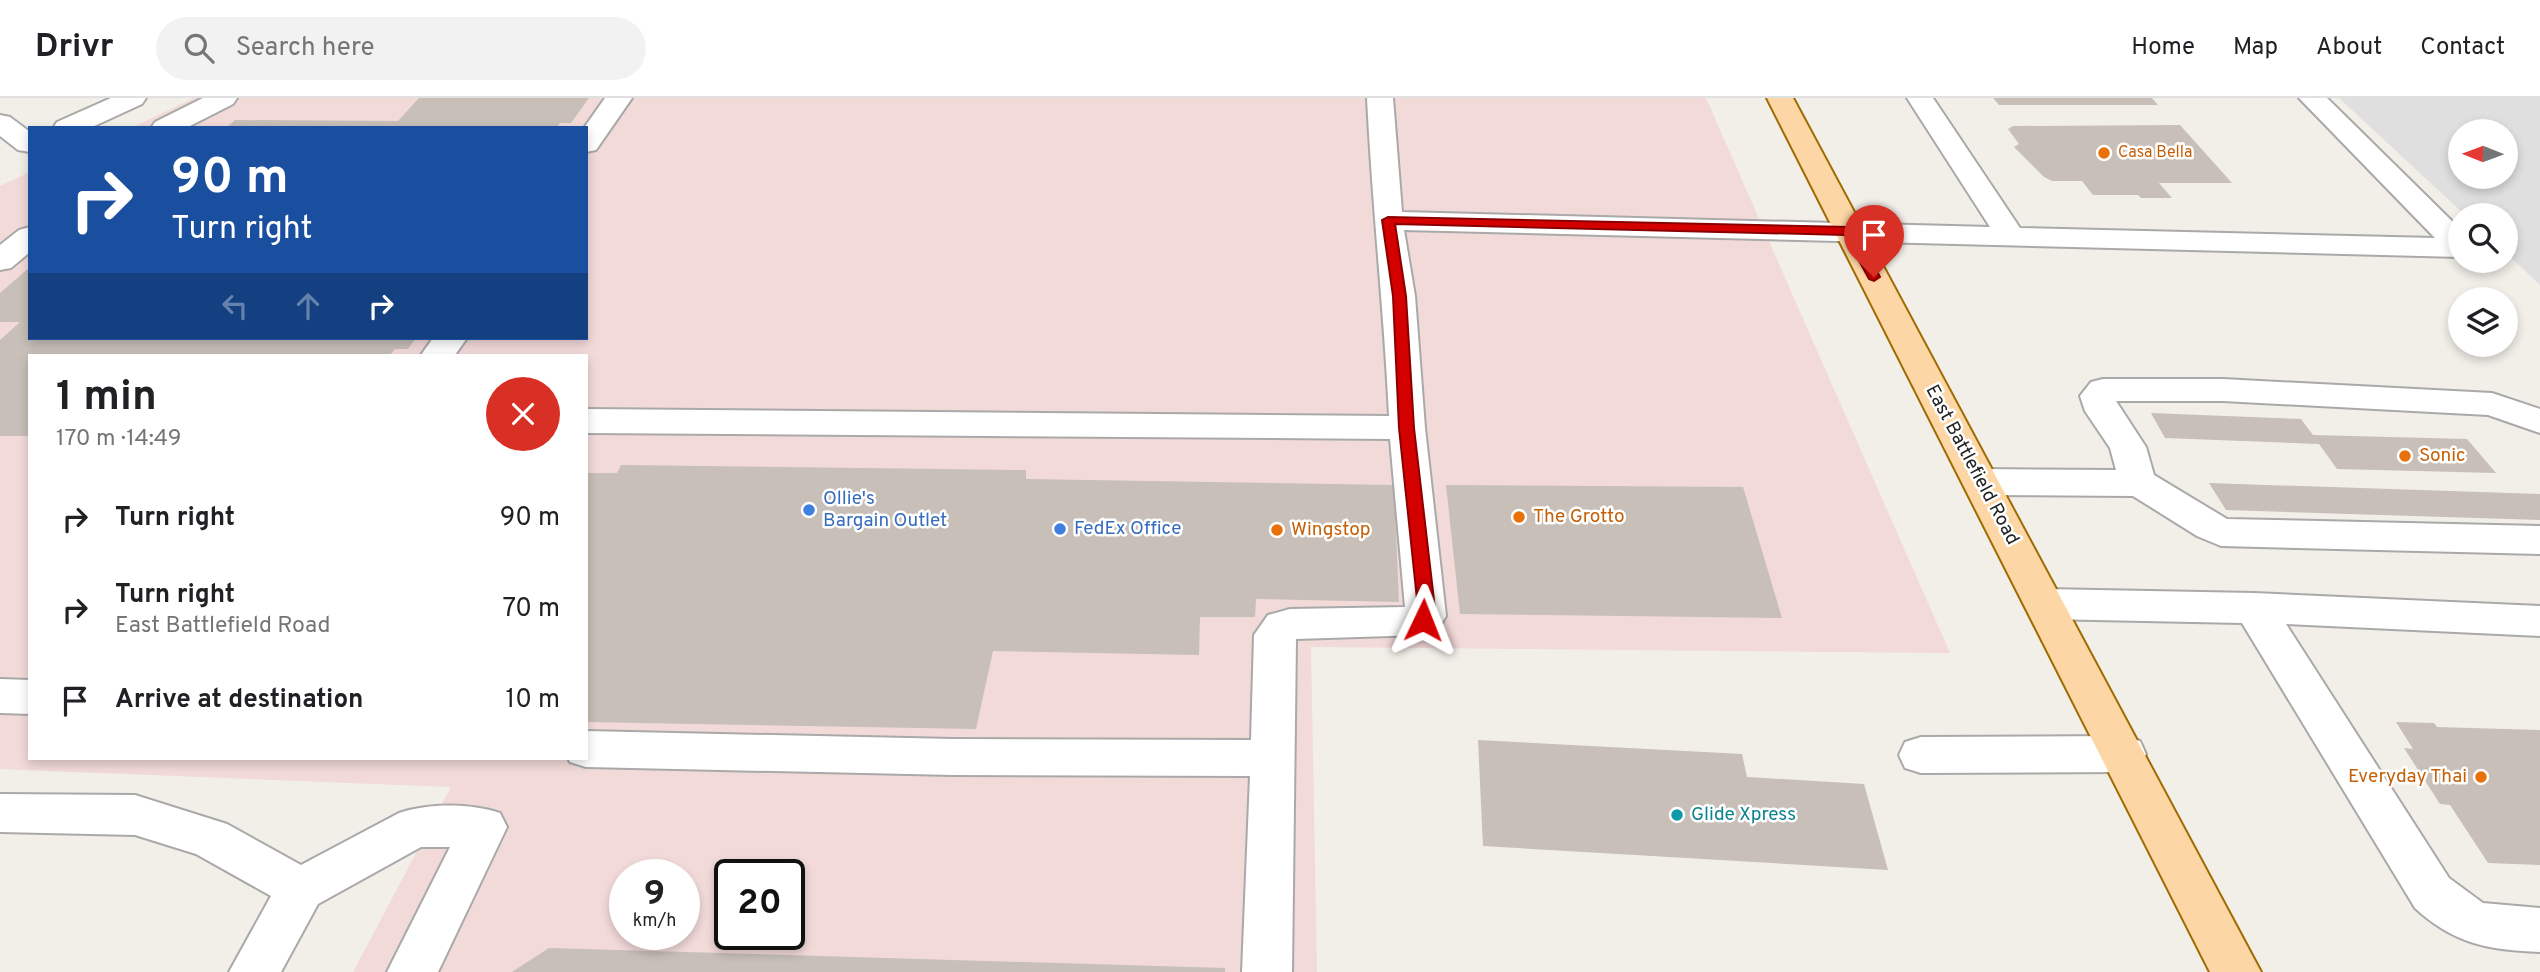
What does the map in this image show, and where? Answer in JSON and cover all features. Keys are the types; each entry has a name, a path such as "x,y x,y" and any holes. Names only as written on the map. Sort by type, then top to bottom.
{"main road":[{"name":"East Battlefield Road","path":"1780,98 2236,972"}],"street":[{"path":"71,126 133,98"},
{"path":"169,126 224,98"},
{"path":"588,141 619,98"},
{"path":"1267,972 1275,635 1279,629 1290,624 1409,622 1423,620 1426,615 1407,428 1399,296 1388,220 1380,98"},
{"path":"1920,98 2010,235"},
{"path":"2312,98 2448,235"},
{"path":"4,114 28,143"},
{"path":"0,156 28,144"},
{"path":"1388,220 2448,247"},
{"path":"0,261 28,238"},
{"path":"2138,483 2128,447 2103,411 2097,396 2103,390 2223,390 2492,404 2540,421"},
{"path":"588,421 1407,428"},
{"path":"1981,482 2138,483 2160,492 2205,526 2221,533 2540,540"},
{"path":"2045,604 2254,608 2540,621"},
{"path":"2254,608 2432,893 2447,908 2487,928 2540,930"},
{"path":"0,696 28,697"},
{"path":"588,749 940,757 1273,758"},
{"path":"1921,755 2124,754"},
{"path":"0,813 135,815 210,838 301,890"},
{"path":"254,972 301,890 415,827 484,827 412,972"}],"shaded area":[{"path":"194,98 1706,98 1950,653 1311,647 1317,972 353,972 451,787 0,769 0,186 28,173 28,340 588,340 588,126 135,126"},
{"path":"2339,98 2540,98 2540,285 2518,264 2518,203 2452,203"}],"building":[{"path":"419,98 589,98 571,123 560,123 558,126 228,126 235,120 398,121"},
{"path":"1993,98 2152,98 2158,105 1999,105"},
{"path":"2180,125 2232,183 2159,183 2172,198 2093,195 2082,181 2052,181 2044,177 2014,147 2019,144 2008,129 2013,126"},
{"path":"28,269 28,340 415,340 408,349 395,349 391,354 28,354 28,436 0,436 0,340 20,322 0,322 0,293"},
{"path":"2151,413 2301,419 2313,435 2467,439 2496,473 2337,469 2319,444 2165,438"},
{"path":"621,465 1026,470 1026,479 1394,485 1399,602 1256,599 1255,617 1200,617 1199,655 993,651 976,729 588,722 588,473 617,473"},
{"path":"2209,483 2540,494 2540,520 2226,510"},
{"path":"1446,485 1743,487 1782,618 1460,614"},
{"name":"Everyday Thai","path":"2396,722 2434,723 2437,727 2540,730 2540,865 2488,863 2450,805 2440,804 2404,748 2413,749"},
{"name":"Glide Xpress","path":"1478,740 1742,754 1747,777 1864,784 1888,870 1483,846"},
{"path":"549,948 1225,968 1225,972 512,972"}],"place":[{"name":"Casa Bella","path":"2104,153"},
{"name":"Sonic","path":"2405,456"},
{"name":"Ollie's Bargain Outlet","path":"809,510"},
{"name":"The Grotto","path":"1519,517"},
{"name":"FedEx Office","path":"1060,529"},
{"name":"Wingstop","path":"1277,530"},
{"name":"Everyday Thai","path":"2481,777"},
{"name":"Glide Xpress","path":"1677,815"}],"route":[{"path":"1423,620 1426,609 1407,428 1399,296 1388,220 1850,231 1874,277"}]}
